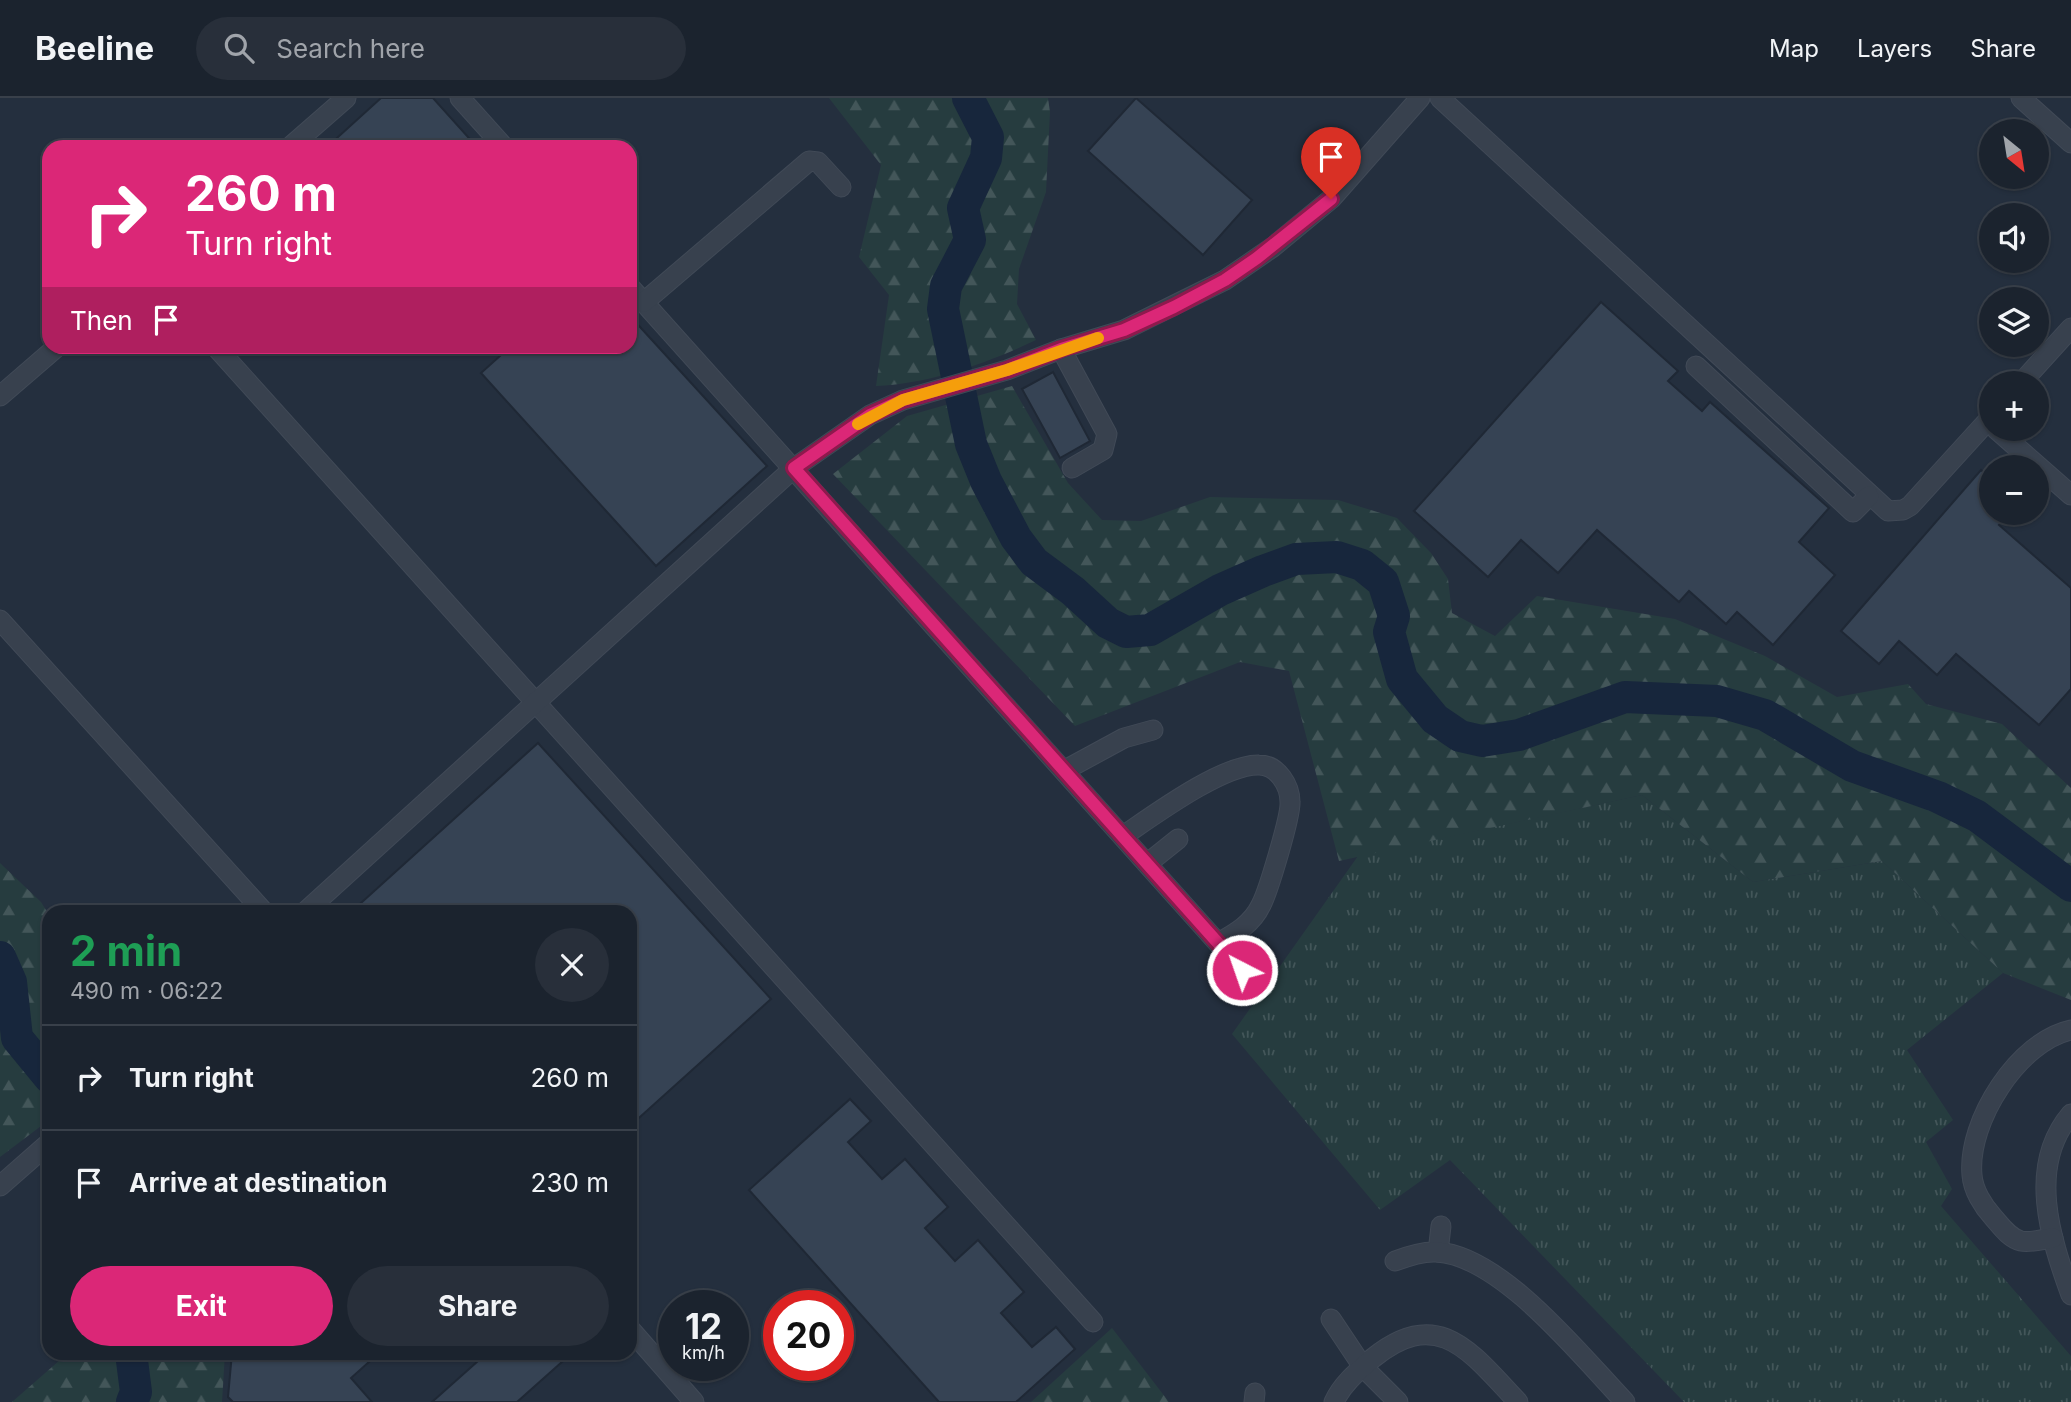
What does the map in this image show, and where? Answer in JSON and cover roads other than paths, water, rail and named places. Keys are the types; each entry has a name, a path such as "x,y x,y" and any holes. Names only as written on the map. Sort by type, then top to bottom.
{"street":[{"path":"298,140 346,98"},
{"path":"460,98 498,140"},
{"path":"313,905 794,468 870,415 903,400 1007,370 1061,349 1124,330 1225,280 1273,247 1331,199 1420,98"},
{"path":"1440,98 1888,511 1903,510 1979,435"},
{"path":"2021,98 2071,143"},
{"path":"644,302 809,161 818,162 841,187"},
{"path":"637,294 1242,970"},
{"path":"2032,371 2071,328"},
{"path":"1061,349 1107,434 1103,450 1072,468"},
{"path":"0,396 49,354"},
{"path":"222,354 1093,1322"},
{"path":"1696,366 1853,512 1870,496"},
{"path":"2011,441 2071,495"},
{"path":"0,621 258,905"},
{"path":"1065,770 1124,738 1153,730"},
{"path":"1123,836 1210,781 1240,769 1259,765 1270,767 1281,776 1287,787 1290,804 1262,904 1242,929 1218,943"},
{"path":"1148,863 1178,839"},
{"path":"2053,1238 2023,1242 2010,1236 1982,1203 1972,1176 1972,1163 1986,1112 2006,1077 2021,1059 2038,1046 2056,1033 2071,1030"},
{"path":"2071,1114 2054,1140 2045,1167 2046,1201 2053,1238 2071,1294"},
{"path":"0,1186 42,1149"},
{"path":"1437,1252 1441,1226"},
{"path":"1395,1261 1437,1252 1470,1261 1515,1290 1625,1402"},
{"path":"1331,1319 1363,1367 1398,1402"},
{"path":"1334,1402 1347,1381 1363,1367 1407,1336 1430,1334 1450,1338 1469,1351 1518,1402"},
{"path":"637,1337 694,1402"}],"waterway":[{"path":"968,98 988,137 986,158 963,208 970,240 946,286 943,309 971,444 986,481 1016,538 1034,562 1073,591 1108,623 1126,632 1150,630 1220,590 1263,571 1296,559 1337,557 1362,565 1383,582 1394,616 1389,632 1402,679 1435,719 1460,736 1482,741 1519,735 1625,697 1717,701 1765,715 1852,766 1938,797 1977,816 2071,886"},
{"path":"0,957 11,982 17,1038 42,1068"},
{"path":"132,1360 136,1392 132,1402"}]}
